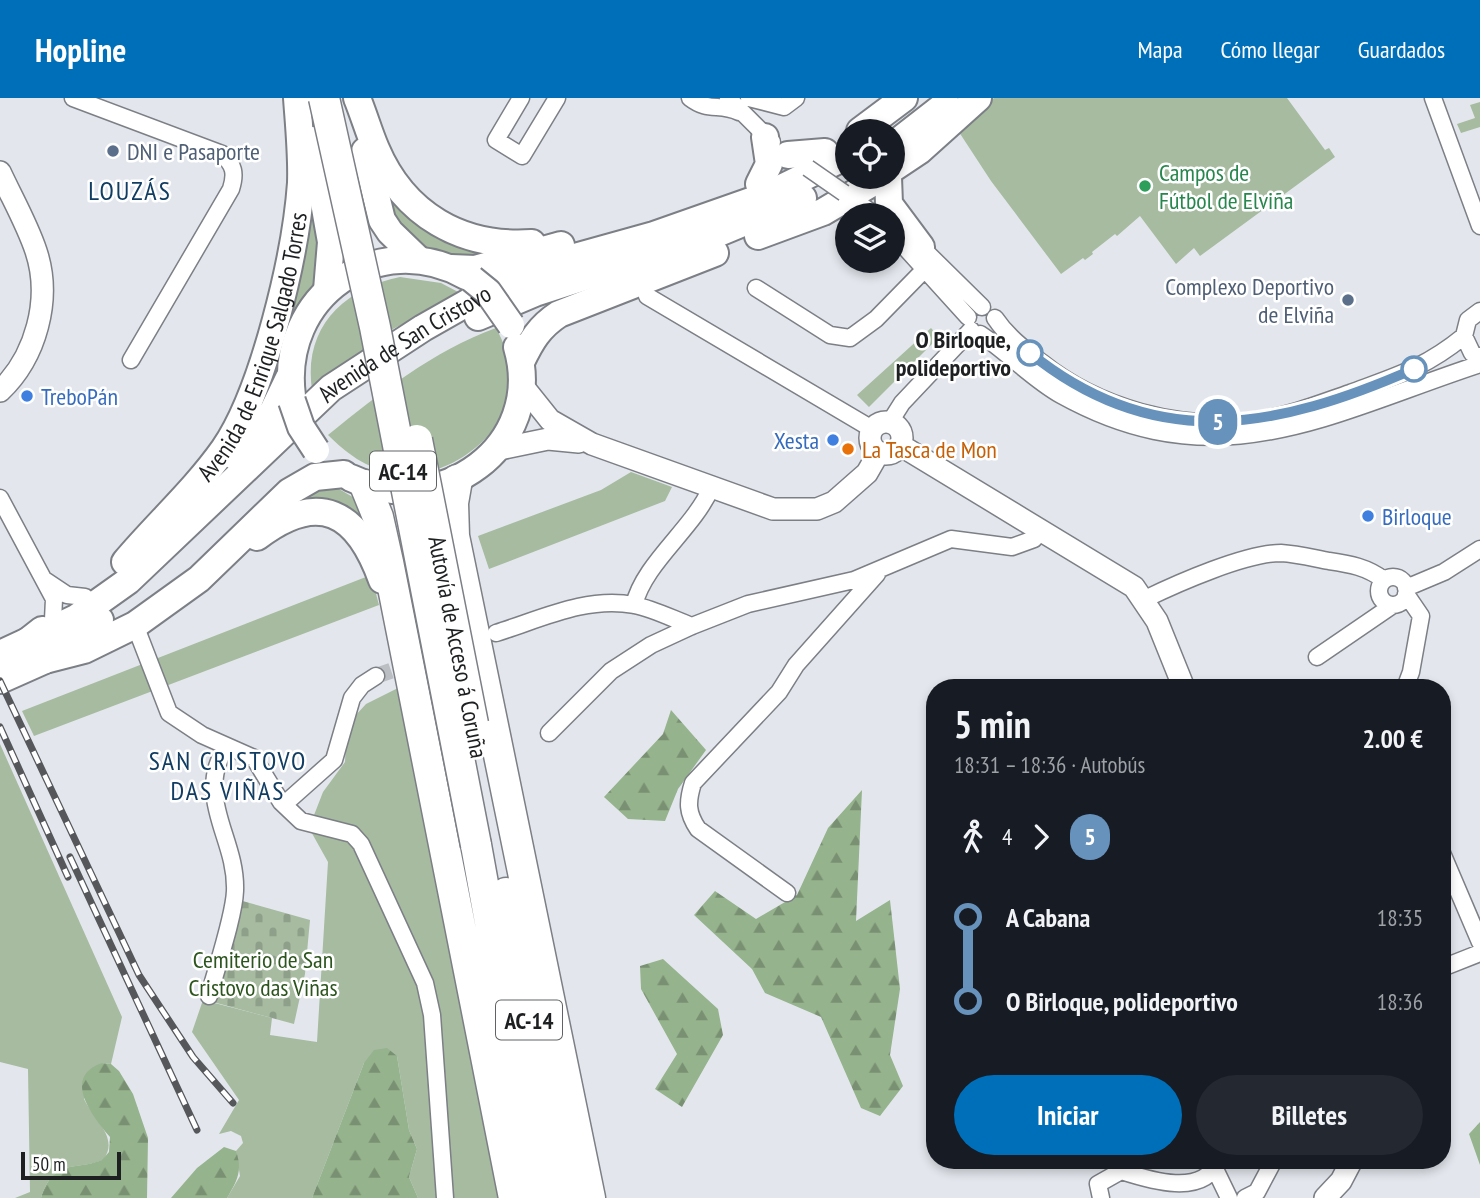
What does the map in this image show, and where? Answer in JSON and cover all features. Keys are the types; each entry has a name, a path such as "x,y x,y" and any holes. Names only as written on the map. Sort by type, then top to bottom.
{"highway":[{"name":"Autovía de Acceso á Coruña","path":"324,98 565,1198"},
{"name":"Autovía de Acceso á Coruña","path":"341,98 411,408 486,843 540,1198"},
{"path":"354,480 378,517 514,1198"},
{"path":"457,480 453,503 454,536 590,1198"}],"main road":[{"name":"Avenida de Enrique Salgado Torres","path":"299,98 313,142 331,242 327,290"},
{"name":"Avenida de Enrique Salgado Torres","path":"125,562 225,447 261,365 281,299 295,230 301,183 299,98"},
{"path":"355,98 382,220 390,232 418,259"},
{"path":"355,98 376,151 390,176 406,198 428,218 460,235 503,245 583,240"},
{"path":"876,119 904,98"},
{"path":"900,119 927,98"},
{"path":"905,136 953,98"},
{"path":"905,160 978,98"},
{"path":"759,184 769,164 760,132"},
{"path":"462,274 721,199 819,156"},
{"name":"Avenida de San Cristovo","path":"37,651 76,618 128,581 331,388 423,328 497,286 557,262 654,236 765,196 819,156"},
{"path":"888,189 889,204 923,258"},
{"path":"522,374 511,325 488,292 462,274 418,259 385,261 354,271 327,290 306,315 293,346 291,390 301,427 316,450 354,480 412,492 457,480 495,450 516,413 522,374 534,336 544,323 559,314 853,199"},
{"name":"Avenida de San Cristovo","path":"37,651 137,594 297,442 357,390 446,334 492,309 535,293 674,249 767,215 853,199"},
{"name":"Avenida de Enrique Salgado Torres","path":"0,680 37,651 53,620 85,597 125,562 243,448 291,390"},
{"name":"Avenida de Enrique Salgado Torres","path":"0,654 84,650 135,625 199,579 289,492 315,477 354,480"},
{"path":"199,579 273,525 311,511 329,513 348,523 365,539 402,635"}],"street":[{"path":"74,98 222,154 233,167 231,189 131,360"},
{"path":"521,98 496,140 523,156 557,98"},
{"path":"749,98 770,105 789,106 796,98"},
{"path":"1433,98 1480,226"},
{"path":"693,100 704,107 721,101 760,132 819,156 853,199"},
{"path":"760,132 758,113 770,105"},
{"path":"0,172 36,252 42,291 40,313 28,352 0,391"},
{"path":"905,239 923,258 973,327 1027,373 1088,408 1166,434 1216,439 1272,433 1480,364"},
{"path":"905,243 989,313 1018,344 1075,385 1145,414 1196,422 1244,421 1283,415 1433,361 1464,336 1468,320 1480,311"},
{"path":"756,288 830,335 850,338 870,324 923,258"},
{"path":"647,296 881,426 900,431 900,445 893,452 879,452 870,442 881,426 973,327 972,311 989,313"},
{"path":"973,327 991,330 989,313"},
{"path":"1464,336 1472,353 1480,357"},
{"path":"522,374 550,421 592,444 773,509 817,509 834,502 867,473 879,452"},
{"path":"495,450 548,439 592,444"},
{"path":"900,445 1126,580 1144,599 1168,644 1181,679"},
{"path":"634,605 643,584 693,518 711,488"},
{"path":"0,498 56,607 53,620"},
{"path":"549,733 611,671 651,645 692,626 748,604 831,588 881,570 951,539 1012,547 1034,539 1041,529"},
{"path":"1317,657 1401,602 1406,591 1435,577 1480,549"},
{"path":"1144,599 1196,577 1268,554 1296,555 1354,565 1373,572 1384,580"},
{"path":"787,892 698,829 689,815 688,800 693,783 779,692 796,665 881,570"},
{"path":"1393,605 1386,604 1379,596 1378,589 1384,580 1395,577 1421,616 1408,679"},
{"path":"44,580 67,595 85,597"},
{"path":"496,633 583,605 606,602 634,605 692,626"},
{"path":"135,625 169,713 202,735 254,758 264,769 281,802 301,821 352,834 361,844 425,983 432,1015 444,1198"},
{"path":"281,802 289,800 334,760 352,698 362,685 376,676"},
{"path":"209,996 235,892 212,790 215,767 226,746"},
{"path":"1451,874 1480,942"},
{"path":"1451,964 1480,953"},
{"path":"1101,1198 1098,1184 1121,1171 1172,1183 1201,1182 1212,1169"},
{"path":"1218,1169 1229,1198"},
{"path":"1245,1198 1257,1192 1268,1169"},
{"path":"1325,1198 1341,1181 1347,1169"}],"green space":[{"name":"Campos de Fútbol de Elviña","path":"994,98 1287,98 1325,150 1329,148 1335,157 1200,256 1194,248 1176,264 1140,216 1085,260 1083,258 1061,274 991,181 957,129"},
{"path":"1480,102 1480,127 1461,133 1457,124 1475,118 1470,105"},
{"path":"382,171 393,187 506,250 471,260 416,244 394,224"},
{"path":"307,194 321,214 319,279 290,321 282,346 277,387 240,434"},
{"path":"400,277 441,283 462,294 387,332 312,390 314,348 331,315 361,291"},
{"path":"496,328 510,366 508,400 500,419 488,436 472,451 433,470 413,474 392,473 357,459 328,435 387,389 429,361"},
{"path":"931,328 939,337 869,407 857,395"},
{"path":"631,472 672,487 665,501 489,569 478,536 601,490"},
{"path":"334,486 356,499 372,531 294,507 296,496"},
{"path":"371,575 379,605 34,736 22,711"},
{"path":"400,687 500,1198 418,1198 409,1177 417,1149 409,1130 397,1056 364,1063 312,1198 227,1198 240,1176 236,1151 243,1143 241,1136 231,1131 219,1134 239,1100 192,1032 203,1000 272,1018 270,1035 317,1042 328,862 309,828 323,792 345,762 346,740 355,716 366,704"},
{"path":"671,710 706,750 678,789 665,821 628,819 604,797 663,734"},
{"path":"0,744 122,1017 111,1064 102,1063 84,1099 104,1129 109,1144 107,1152 103,1160 59,1171 46,1185 41,1198 15,1198 30,1192 28,1069 0,1062"},
{"path":"862,790 856,921 890,900 900,989 890,1055 903,1086 880,1116 861,1108 821,1017 765,993 752,969 694,915 715,891 756,919 797,895 828,828"},
{"name":"Cemiterio de San Cristovo das Viñas","path":"239,900 310,920 305,974 294,1024 213,1002"},
{"path":"663,959 718,1009 723,1035 682,1107 655,1089 677,1054 641,989 640,966"},
{"path":"387,1048 397,1056 409,1130 417,1149 409,1177 418,1198 312,1198 364,1063 374,1050"},
{"path":"102,1063 111,1064 119,1071 133,1094 148,1138 147,1198 41,1198 46,1185 59,1171 102,1160 109,1152 110,1137 89,1108 82,1087 90,1069"},
{"path":"1480,1122 1480,1165 1469,1134"},
{"path":"224,1147 236,1151 239,1164 236,1181 227,1198 171,1198 197,1168"}],"tunnel":[{"path":"376,676 444,652"}],"railway":[{"path":"0,681 139,975 193,1057 233,1103"},
{"path":"0,727 68,877"},
{"path":"70,857 197,1130"}],"bus line":[{"name":"5","path":"1030,353 1050,370 1075,385 1123,407 1145,414 1196,422 1239,422 1283,415 1414,369"}],"place":[{"name":"DNI e Pasaporte","path":"113,151"},
{"name":"Campos de Fútbol de Elviña","path":"1145,186"},
{"name":"Complexo Deportivo de Elviña","path":"1348,300"},
{"name":"O Birloque, polideportivo","path":"1030,353"},
{"name":"TreboPán","path":"27,396"},
{"name":"Xesta","path":"833,440"},
{"name":"La Tasca de Mon","path":"848,449"},
{"name":"Birloque","path":"1368,516"}],"district":[{"name":"LOUZÁS","path":"130,190"},
{"name":"SAN CRISTOVO DAS VIÑAS","path":"228,775"}]}
